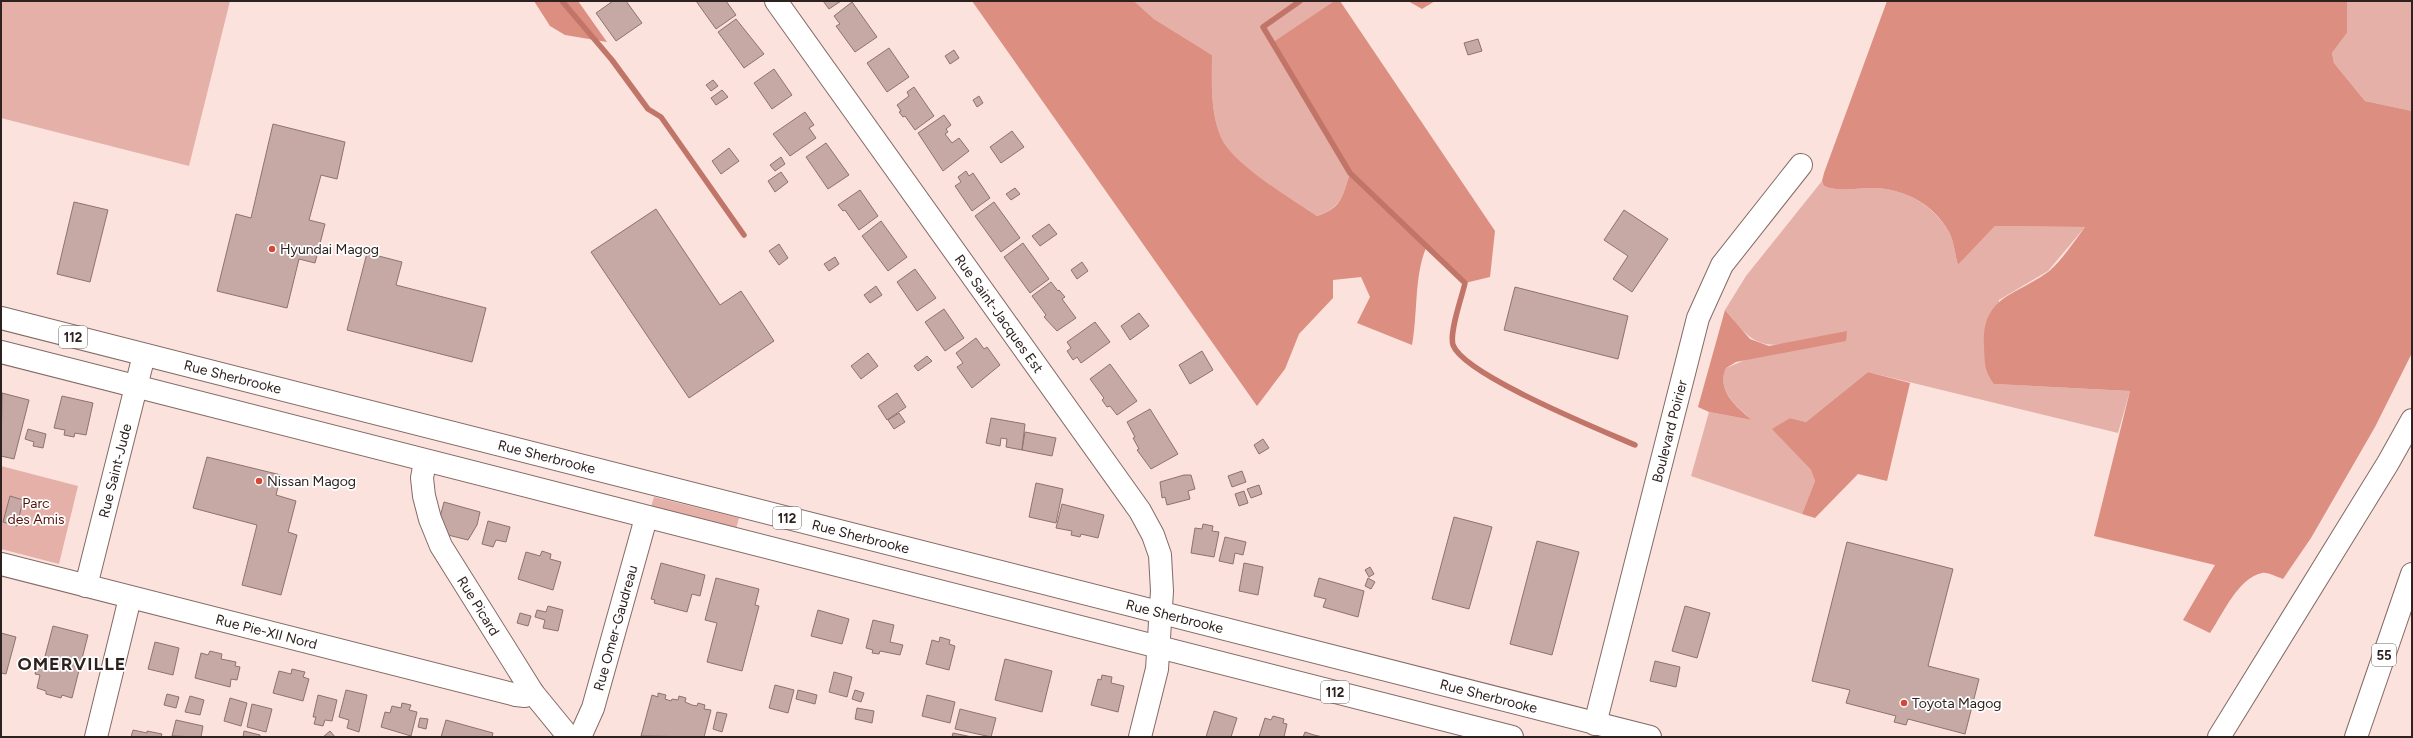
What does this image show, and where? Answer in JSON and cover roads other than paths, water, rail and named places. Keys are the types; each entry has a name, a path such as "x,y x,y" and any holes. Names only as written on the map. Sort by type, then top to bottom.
{"main road":[{"name":"Rue Saint-Jacques Est","path":"776,1 1140,511 1153,535 1161,559 1161,614 1159,648 1156,676 1140,737"},
{"name":"Boulevard Poirier","path":"1595,724 1615,651 1698,318 1722,265 1801,165"},
{"name":"Rue Sherbrooke","path":"1,318 1161,614 1650,737"},
{"name":"112","path":"1,352 646,518 1512,737"},
{"name":"Rue Saint-Jude","path":"86,586 144,355"},
{"path":"2219,737 2384,469 2412,420"},
{"name":"Rue Picard","path":"425,461 422,487 430,519 437,538 533,693 568,737"},
{"name":"Rue Omer-Gaudreau","path":"580,737 593,708 646,518"},
{"name":"Rue Pie-XII Nord","path":"1,564 516,695 525,696 533,693"},
{"name":"55","path":"2356,737 2412,574"},
{"path":"96,737 130,598"}],"waterway":[{"path":"562,1 612,60 648,109 661,117 744,235"},
{"path":"1300,1 1263,27 1350,173 1465,283 1454,323 1452,339 1453,345 1463,357 1481,371 1506,386 1565,415 1635,445"}],"place":[{"name":"Hyundai Magog","path":"272,249"},
{"name":"Nissan Magog","path":"259,481"},
{"name":"Toyota Magog","path":"1904,703"}],"district":[{"name":"OMERVILLE","path":"72,664"}],"park label":[{"name":"Parc des Amis","path":"36,512"}]}
